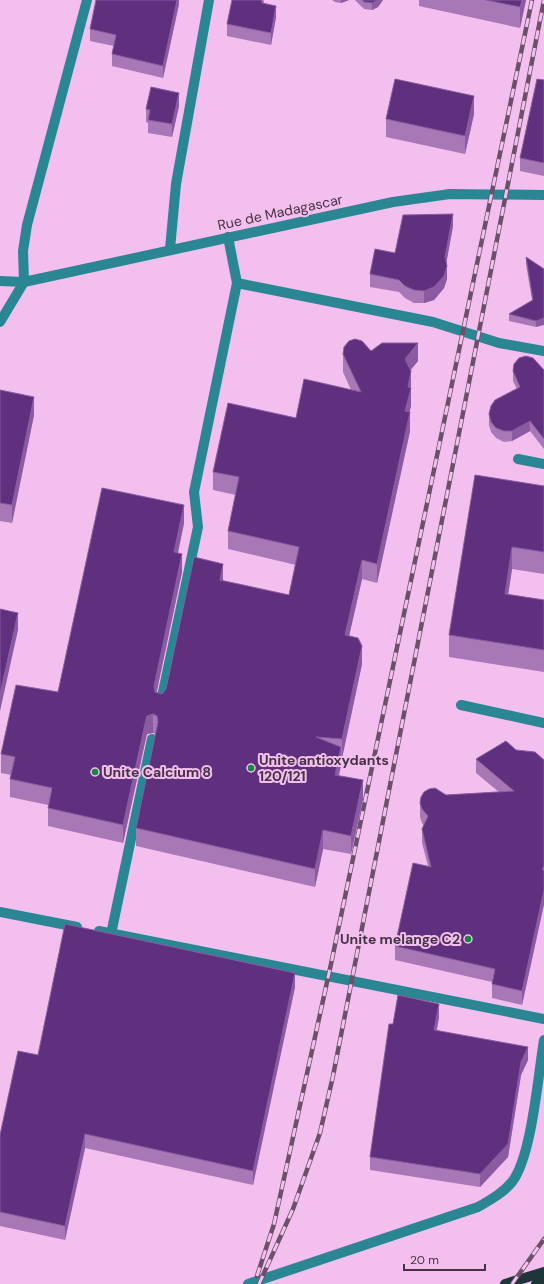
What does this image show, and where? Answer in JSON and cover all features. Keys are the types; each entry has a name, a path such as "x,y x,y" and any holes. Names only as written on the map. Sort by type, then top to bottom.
{"main road":[{"path":"505,1284 544,1272"},
{"path":"536,1284 544,1278"}],"lane":[{"path":"0,322 24,282 23,251 27,224 87,0"},
{"path":"170,250 176,184 209,0"},
{"name":"Rue de Madagascar","path":"0,281 24,282 393,202 450,194 544,195"},
{"path":"160,706 198,527 194,492 237,283 228,237"},
{"path":"237,283 433,322 499,343 544,351"},
{"path":"518,459 544,464"},
{"path":"461,705 544,723"},
{"path":"111,934 152,739"},
{"path":"0,912 544,1019"},
{"path":"248,1284 478,1207 495,1197 512,1182 522,1165 527,1147 544,1040"}],"building":[{"path":"96,0 177,0 163,66 112,54 116,35 90,29"},
{"path":"232,0 262,0 262,3 276,6 271,33 227,24"},
{"path":"362,0 378,0 372,3 364,2"},
{"path":"486,0 522,0 520,7"},
{"path":"395,79 474,96 465,136 386,119"},
{"path":"537,79 544,80 544,163 520,158"},
{"path":"151,87 179,93 172,124 148,120 150,110 146,109"},
{"path":"453,214 445,257 447,266 444,276 434,287 424,291 414,290 405,286 399,280 370,274 375,249 395,253 403,215"},
{"path":"526,257 544,269 544,318 536,321 509,314 533,300"},
{"path":"355,339 362,341 371,351 382,343 418,343 405,359 411,371 408,387 411,388 405,411 410,412 377,564 362,560 345,635 358,638 362,646 342,739 316,737 341,747 335,775 363,780 351,836 323,830 315,869 136,828 158,722 157,716 153,714 147,716 146,719 123,825 48,808 52,788 10,779 15,757 1,754 16,685 58,692 102,488 184,505 174,552 182,554 154,686 155,692 162,694 166,689 194,557 223,564 220,580 289,595 299,547 228,531 239,477 213,472 228,403 296,418 304,379 361,392 343,354 344,347 349,341"},
{"path":"526,356 533,358 544,370 544,439 530,421 512,431 504,431 496,428 491,422 489,414 491,406 495,400 520,387 513,371 514,364 519,358"},
{"path":"0,390 34,397 12,505 0,503"},
{"path":"475,475 544,486 544,552 512,547 505,594 544,600 544,650 449,635"},
{"path":"0,609 18,613 0,694"},
{"path":"506,741 516,750 535,752 544,760 544,866 542,870 544,870 544,890 522,991 492,984 495,969 395,946 413,863 431,867 422,829 428,816 422,809 420,803 421,797 424,792 435,788 446,795 514,791 476,759"},
{"path":"65,924 295,973 253,1171 85,1134 65,1226 0,1212 0,1135 18,1051 38,1055"},
{"path":"398,995 439,1004 434,1030 528,1047 521,1062 508,1144 480,1174 370,1157 389,1024 393,1024"}],"railway":[{"path":"257,1276 274,1224 331,964 532,0"},
{"path":"259,1284 293,1209 320,1133 333,1076 544,0"},
{"path":"512,1284 544,1239"}],"place":[{"name":"Unite antioxydants 120/121","path":"251,768"},
{"name":"Unite Calcium 8","path":"95,772"},
{"name":"Unite melange C2","path":"468,939"}]}
